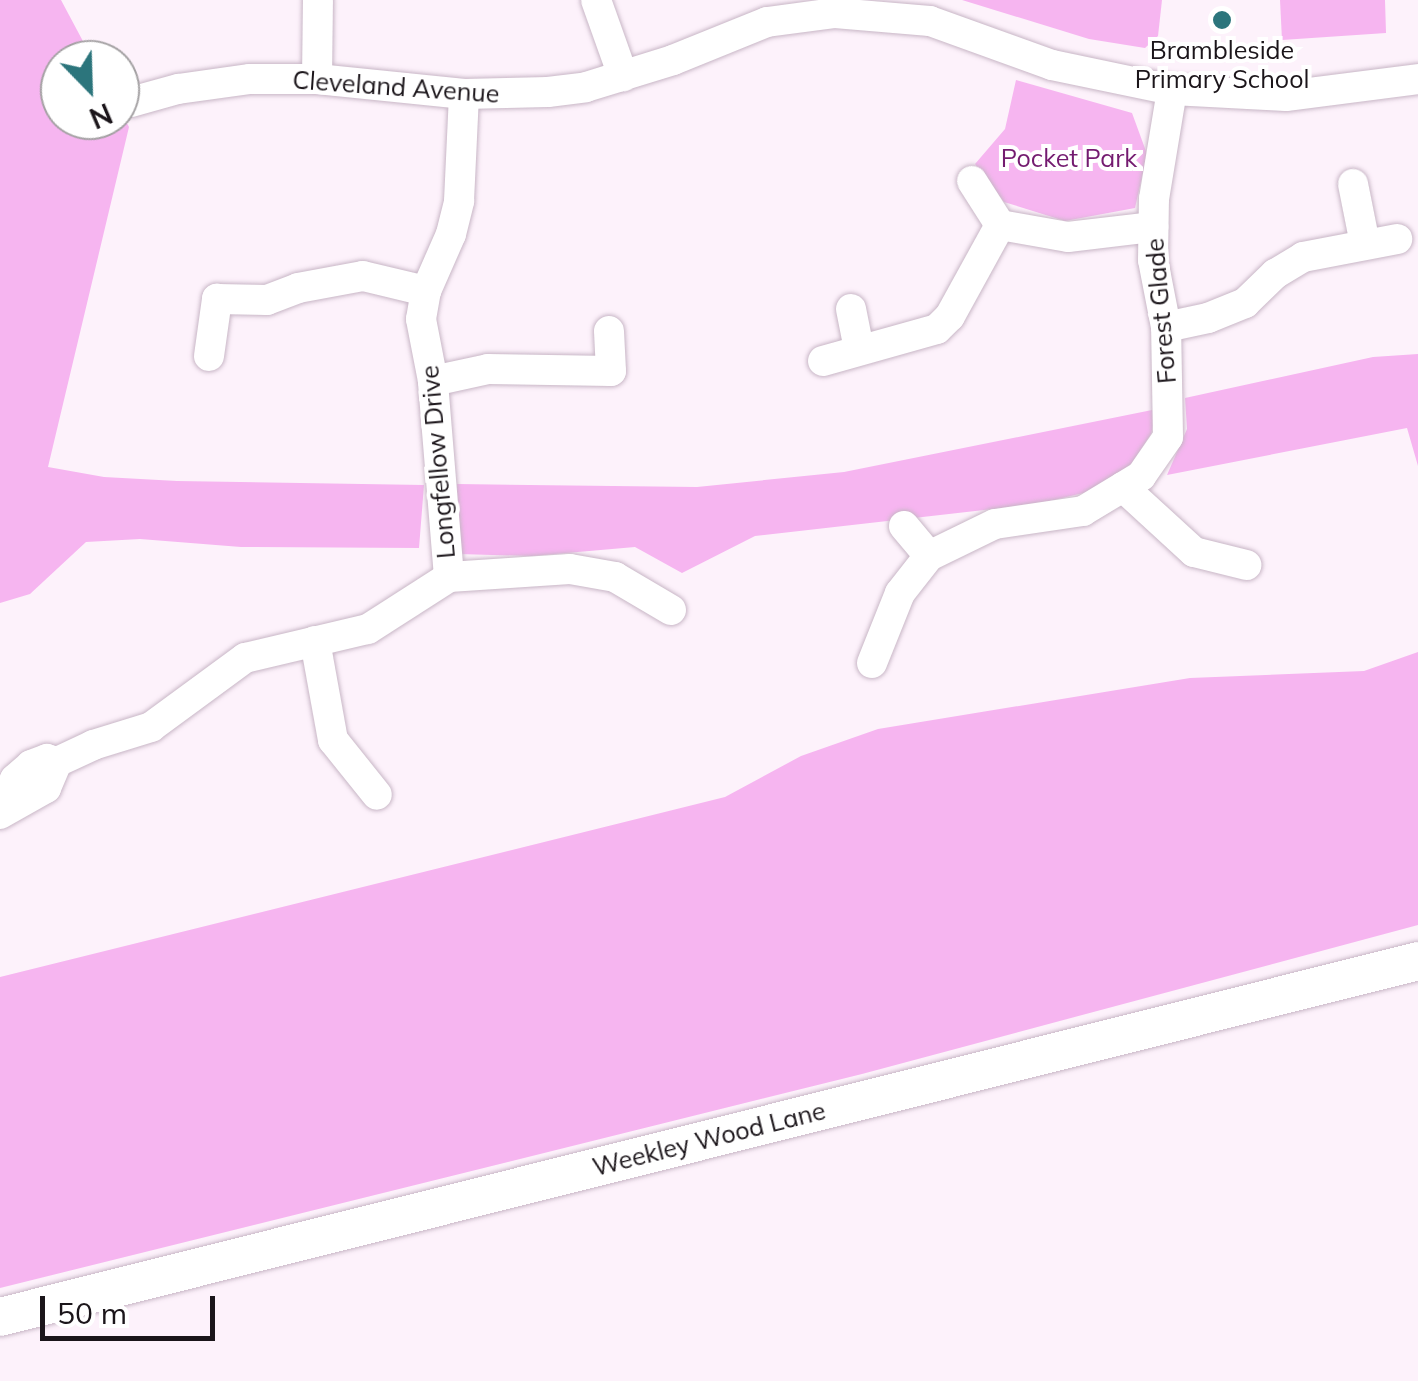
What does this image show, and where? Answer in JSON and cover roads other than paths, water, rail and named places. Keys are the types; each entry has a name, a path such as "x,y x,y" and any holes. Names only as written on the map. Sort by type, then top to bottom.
{"main road":[{"name":"Weekley Wood Lane","path":"0,1317 1418,961"}],"street":[{"path":"317,79 318,0"},
{"path":"596,0 623,76"},
{"name":"Cleveland Avenue","path":"140,99 178,89 250,80 317,79 464,94 548,92 623,76 673,60 742,30 835,13 930,21 1052,65 1172,90 1286,96 1418,79"},
{"name":"Forest Glade","path":"872,662 900,593 929,556 994,524 1084,511 1140,476 1168,437 1166,327 1153,260 1153,227 1172,90"},
{"name":"Longfellow Drive","path":"5,809 9,792 22,771 38,761 57,762 93,744 151,727 245,658 368,628 449,577 433,381 421,319 426,291 451,234 459,201 464,94"},
{"path":"972,181 1000,225 1068,237 1153,227"},
{"path":"1353,184 1365,244"},
{"path":"823,361 938,329 950,316 1000,225"},
{"path":"1166,327 1208,318 1245,303 1275,274 1304,258 1397,239"},
{"path":"209,356 217,298 268,300 298,288 363,276 426,291"},
{"path":"851,309 858,349"},
{"path":"433,381 488,369 611,371 608,330"},
{"path":"1123,487 1194,552 1246,566"},
{"path":"904,526 929,556"},
{"path":"449,577 570,569 616,577 670,610"},
{"path":"315,642 333,740 378,795"}],"place":[{"name":"Brambleside Primary School","path":"1222,20"}],"park label":[{"name":"Pocket Park","path":"1069,158"}]}
